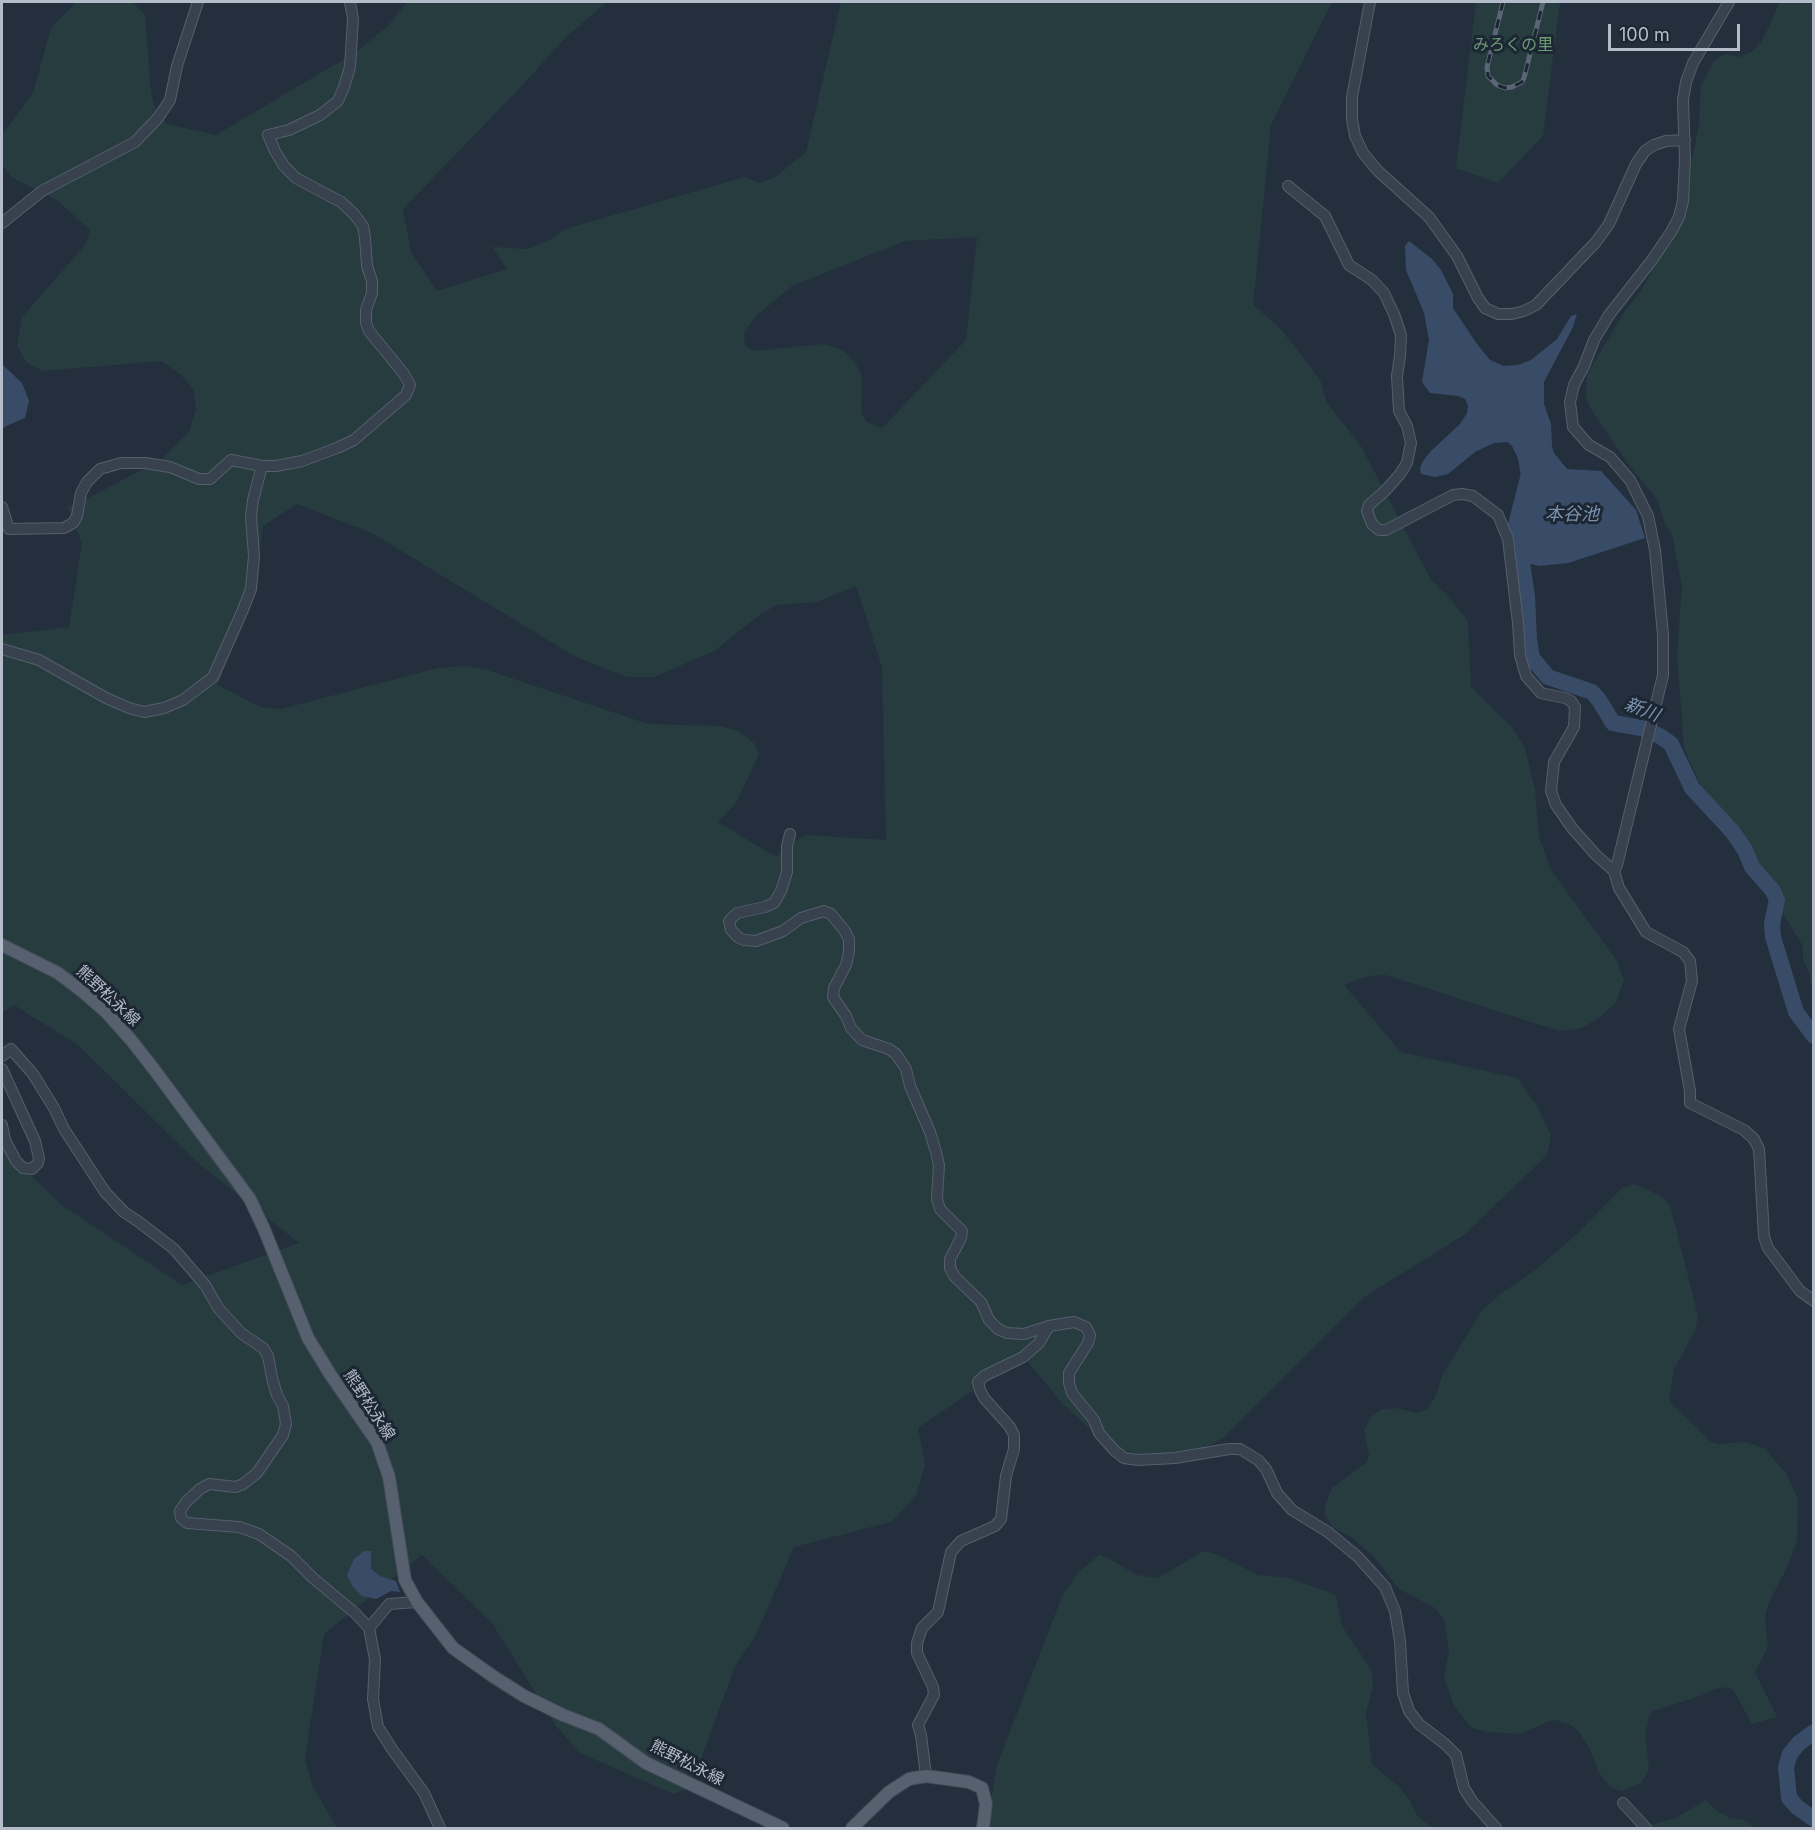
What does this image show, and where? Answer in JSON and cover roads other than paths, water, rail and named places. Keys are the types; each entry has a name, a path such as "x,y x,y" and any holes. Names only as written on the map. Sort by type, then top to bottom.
{"main road":[{"name":"熊野松永線","path":"2,945 58,973 106,1012 146,1058 249,1199 264,1229 308,1338 377,1442 389,1477 405,1580 417,1602 453,1648 524,1696 599,1730 646,1763 783,1828"},
{"path":"852,1828 889,1792 909,1779 926,1776 969,1782 982,1788 986,1804 983,1828"}],"street":[{"path":"2,223 42,191 135,142 158,118 170,100 177,66 198,2"},
{"path":"2,507 9,530 64,528 73,523 77,516 81,493 87,482 100,469 121,463 145,463 170,467 199,479 210,478 231,460 262,466 302,461 354,440 406,394 410,385 404,374 369,331 366,323 366,310 372,293 372,281 367,266 363,226 341,202 296,178 284,166 268,135 289,130 320,115 338,101 350,67 352,19 350,2"},
{"path":"1370,2 1352,97 1355,136 1363,153 1377,170 1429,217 1457,256 1485,308 1498,314 1512,314 1536,305 1596,242 1609,224 1636,164 1645,151 1666,141 1685,140"},
{"path":"1614,871 1663,675 1663,634 1655,550 1648,516 1630,480 1610,457 1589,445 1573,426 1570,402 1574,384 1594,340 1609,315 1652,260 1679,217 1683,201 1685,140 1683,100 1686,82 1694,63 1729,2"},
{"path":"1288,186 1325,216 1349,265 1372,280 1384,293 1401,335 1401,356 1397,376 1399,411 1407,426 1411,443 1407,464 1385,491 1369,504 1367,510 1372,524 1379,530 1386,530 1453,495 1473,496 1498,515 1508,539 1520,655 1526,676 1541,693 1565,698 1575,707 1574,727 1554,762 1551,791 1556,805 1572,828 1614,871 1619,888 1646,932 1683,952 1690,961 1692,981 1679,1029 1690,1102 1744,1130 1754,1139 1760,1149 1764,1236 1767,1248 1800,1291 1814,1301"},
{"path":"2,649 39,660 106,698 129,708 144,712 164,708 183,700 213,677 251,588 254,556 251,517 262,466"},
{"path":"790,834 787,846 787,872 781,891 774,903 737,913 729,921 731,930 739,938 756,941 783,931 801,918 824,910 831,914 844,930 849,939 849,952 846,964 834,988 833,997 851,1028 862,1040 889,1049 896,1054 906,1069 910,1086 936,1152 939,1165 937,1199 940,1209 962,1231 961,1238 950,1259 950,1268 955,1277 981,1302 989,1320 998,1329 1007,1333 1024,1334 1049,1326 1074,1322 1086,1327 1090,1335 1088,1343 1069,1373 1069,1383 1072,1393 1094,1420 1099,1433 1124,1458 1138,1460 1192,1456 1240,1449 1258,1460 1266,1469 1277,1493 1292,1510 1328,1532 1358,1557 1385,1587 1395,1611 1400,1641 1403,1693 1409,1711 1419,1724 1456,1755 1464,1788 1472,1801 1496,1828"},
{"path":"2,1056 11,1049 33,1074 64,1129 105,1192 124,1212 174,1249 205,1285 219,1309 241,1334 263,1348 268,1356 277,1395 283,1406 286,1424 283,1435 257,1473 243,1485 236,1487 209,1484 186,1502 180,1511 181,1518 187,1523 239,1527 260,1534 291,1556 369,1628 375,1659 373,1699 378,1726 424,1792 440,1828"},
{"path":"2,1069 35,1141 39,1158 32,1169 23,1168 16,1161 5,1140 2,1125"},
{"path":"926,1776 918,1725 934,1695 933,1687 917,1653 917,1643 922,1628 938,1612 951,1551 961,1541 994,1526 1001,1519 1006,1476 1014,1449 1014,1435 1010,1427 984,1398 978,1382 984,1376 1023,1357 1039,1343 1049,1326"},
{"path":"369,1628 389,1604 417,1602"},
{"path":"1623,1803 1646,1828"}],"water":[{"name":"本谷池","path":"1409,241 1432,259 1441,270 1453,294 1453,308 1490,360 1504,366 1518,365 1531,360 1557,339 1571,316 1577,314 1573,327 1544,382 1544,404 1551,424 1554,453 1567,469 1601,471 1636,510 1645,538 1568,563 1540,566 1527,563 1520,539 1527,513 1518,458 1508,442 1494,443 1475,452 1448,474 1435,477 1421,474 1420,468 1423,461 1460,424 1467,413 1468,406 1465,399 1458,396 1430,393 1422,382 1429,340 1424,313 1406,270 1405,246"},
{"path":"2,364 22,383 29,401 25,418 2,428"},
{"path":"364,1551 371,1551 371,1569 380,1576 396,1581 400,1592 391,1591 376,1599 362,1596 353,1587 347,1575 354,1559"}],"waterway":[{"name":"新川","path":"1529,474 1516,525 1527,596 1532,658 1548,677 1592,692 1613,723 1641,728 1660,736 1671,744 1692,788 1732,831 1745,850 1752,867 1773,891 1777,900 1772,924 1773,937 1796,1012 1814,1036"},
{"name":"新川","path":"1814,1732 1799,1743 1790,1754 1786,1767 1789,1798 1814,1819"}],"railway":[{"path":"1503,2 1487,67 1488,76 1497,85 1505,88 1522,82 1524,78 1543,2"}],"park label":[{"name":"みろくの里","path":"1513,45"}]}
